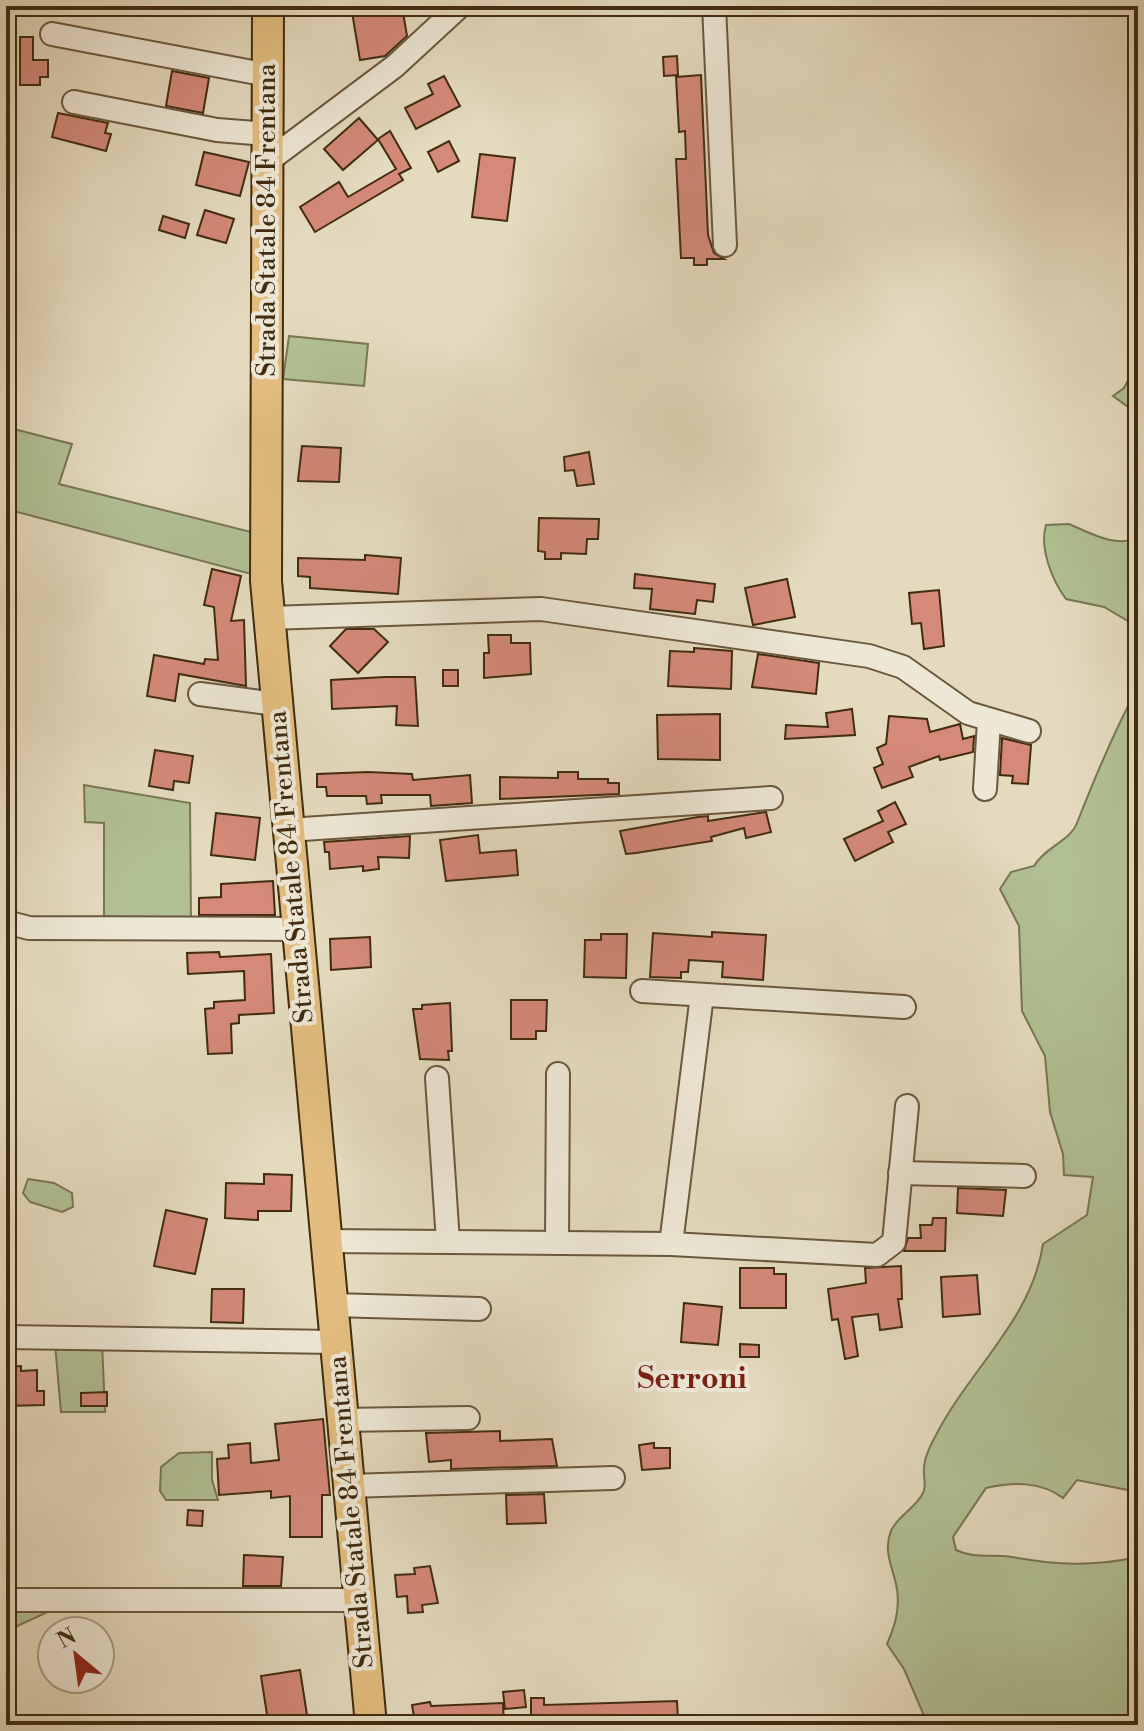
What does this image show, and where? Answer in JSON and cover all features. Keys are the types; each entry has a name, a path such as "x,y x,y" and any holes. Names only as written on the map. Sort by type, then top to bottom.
{"main road":[{"name":"Strada Statale 84 Frentana","path":"268,6 266,581 371,1725"}],"street":[{"path":"74,102 217,130 268,148 395,66 460,6"},
{"path":"714,6 725,245"},
{"path":"52,34 268,75"},
{"path":"269,618 541,609 869,656 903,667 966,711 1029,731"},
{"path":"200,694 276,704"},
{"path":"985,789 989,720"},
{"path":"288,830 771,798"},
{"path":"6,922 29,928 296,929"},
{"path":"642,991 904,1007"},
{"path":"671,1244 702,995"},
{"path":"557,1243 558,1074"},
{"path":"437,1078 448,1242"},
{"path":"325,1241 671,1244 877,1255 894,1242 907,1106"},
{"path":"900,1173 1024,1176"},
{"path":"331,1305 479,1309"},
{"path":"6,1337 335,1342"},
{"path":"342,1420 468,1418"},
{"path":"348,1486 613,1478"},
{"path":"6,1600 359,1600"}],"green space":[{"path":"289,336 368,344 364,386 283,379"},
{"path":"1138,361 1138,414 1113,396 1124,388"},
{"path":"6,427 72,444 59,484 259,534 259,576 6,509"},
{"path":"1069,524 1113,540 1130,540 1138,536 1138,627 1104,607 1066,599 1048,564 1044,534 1046,525"},
{"path":"1138,687 1138,1492 1077,1480 1063,1498 1045,1488 1026,1484 986,1488 953,1537 956,1550 976,1555 1075,1564 1138,1557 1138,1725 928,1725 904,1669 887,1644 898,1607 888,1551 891,1531 923,1493 925,1460 930,1447 950,1411 1013,1320 1037,1271 1043,1244 1087,1215 1093,1177 1064,1175 1063,1154 1050,1112 1045,1056 1022,1011 1019,926 1000,889 1011,872 1034,866 1074,829"},
{"path":"84,785 190,803 191,924 104,923 104,823 85,822"},
{"path":"28,1179 54,1183 72,1193 73,1207 62,1212 30,1202 23,1193"},
{"path":"102,1342 105,1412 61,1412 55,1344"},
{"path":"212,1452 212,1480 218,1500 166,1500 160,1491 161,1467 179,1453"},
{"path":"6,1581 23,1605 63,1605 36,1615 6,1635"}],"building":[{"path":"351,6 402,6 407,36 385,56 360,60"},
{"path":"20,37 33,37 33,60 48,60 48,77 40,77 40,85 20,85"},
{"path":"677,56 678,75 664,76 663,57"},
{"path":"172,71 209,78 203,113 166,106"},
{"path":"701,75 708,235 714,253 724,259 707,259 707,265 694,265 694,258 681,258 676,159 686,159 685,131 679,132 676,77"},
{"path":"444,76 460,106 416,129 405,108 433,94 428,84"},
{"path":"58,113 108,123 105,133 111,134 106,151 52,137"},
{"path":"359,118 378,140 343,170 324,149"},
{"path":"390,131 411,168 399,174 403,180 315,232 300,207 339,182 348,197 396,169 378,139"},
{"path":"449,141 459,161 438,172 428,152"},
{"path":"204,152 249,162 240,196 196,185"},
{"path":"480,154 515,158 507,221 472,217"},
{"path":"205,210 234,219 226,243 197,235"},
{"path":"163,216 189,224 185,238 159,230"},
{"path":"302,446 341,448 339,482 298,481"},
{"path":"589,452 594,484 577,486 574,470 565,471 564,457"},
{"path":"539,518 599,519 598,539 587,539 586,554 561,553 561,559 545,559 545,552 538,551"},
{"path":"365,555 401,558 398,594 310,588 310,577 298,576 298,558 365,560"},
{"path":"212,569 241,576 231,621 244,620 246,686 179,674 175,701 147,696 154,655 204,664 205,659 218,660 214,607 204,605"},
{"path":"635,574 715,584 713,602 697,600 695,614 650,609 652,589 634,588"},
{"path":"787,579 795,617 753,625 745,588"},
{"path":"939,590 944,646 924,649 921,623 912,624 909,593"},
{"path":"346,629 374,629 388,642 358,673 330,646"},
{"path":"488,635 511,635 511,643 530,643 531,674 484,678 484,653 489,653"},
{"path":"694,648 732,651 731,689 668,686 670,651 694,652"},
{"path":"758,654 819,663 816,694 752,687"},
{"path":"443,670 458,670 458,686 443,686"},
{"path":"415,677 418,726 396,725 397,706 332,709 331,680"},
{"path":"852,709 855,735 785,739 786,725 828,727 826,713"},
{"path":"720,714 720,760 658,759 657,715"},
{"path":"889,716 927,719 930,732 960,724 963,739 974,736 973,752 940,760 939,756 909,767 913,777 882,788 874,768 883,764 877,748 886,744"},
{"path":"1002,738 1031,745 1028,784 1012,783 1013,776 1000,775"},
{"path":"155,750 193,756 189,783 174,781 173,790 149,786"},
{"path":"558,772 578,772 578,779 608,779 608,783 619,783 619,794 500,799 500,777 558,778"},
{"path":"317,774 412,774 413,780 470,775 472,803 431,806 430,795 381,795 382,803 367,804 366,796 327,796 326,787 317,787"},
{"path":"895,802 906,824 888,832 893,842 855,861 844,839 883,821 878,811"},
{"path":"766,812 771,832 746,838 744,828 711,837 712,841 636,853 626,854 620,831 698,817 708,816 708,821"},
{"path":"216,813 260,818 255,860 211,855"},
{"path":"478,835 480,853 516,850 518,875 446,881 440,840"},
{"path":"410,836 409,858 378,857 379,869 363,871 363,866 330,869 329,852 325,852 324,842"},
{"path":"273,881 275,915 199,915 199,898 221,897 221,884"},
{"path":"712,932 766,935 763,980 722,977 723,962 689,960 688,972 681,972 681,978 650,977 653,933 712,937"},
{"path":"601,934 627,934 626,978 584,977 585,940 601,940"},
{"path":"370,937 371,967 331,970 330,939"},
{"path":"219,952 220,957 271,954 274,1013 239,1015 239,1023 231,1024 232,1053 208,1054 205,1009 214,1008 214,1002 245,1000 244,971 188,974 187,953"},
{"path":"511,1000 547,1000 546,1031 536,1031 536,1039 511,1039"},
{"path":"450,1003 452,1051 448,1051 449,1060 420,1059 413,1009 422,1009 422,1005"},
{"path":"264,1174 292,1175 291,1211 258,1211 258,1220 225,1218 226,1183 264,1184"},
{"path":"958,1188 1006,1190 1003,1216 957,1213"},
{"path":"166,1210 207,1219 195,1274 154,1266"},
{"path":"933,1218 946,1218 945,1251 904,1251 908,1238 921,1238 920,1225 932,1225"},
{"path":"901,1266 902,1299 898,1299 902,1327 880,1330 878,1314 852,1317 858,1356 845,1359 838,1319 832,1320 828,1289 866,1283 865,1268"},
{"path":"740,1268 774,1268 774,1274 786,1274 786,1308 740,1308"},
{"path":"977,1275 980,1314 943,1317 941,1277"},
{"path":"212,1289 244,1289 243,1323 211,1322"},
{"path":"684,1303 722,1307 718,1345 681,1342"},
{"path":"740,1344 759,1345 759,1357 740,1357"},
{"path":"21,1366 21,1371 37,1370 37,1391 44,1391 44,1405 6,1406 6,1367"},
{"path":"107,1392 107,1406 81,1406 81,1393"},
{"path":"323,1419 330,1495 322,1495 322,1537 290,1537 290,1496 271,1498 271,1491 219,1495 217,1459 229,1458 228,1445 250,1443 251,1463 279,1460 275,1424"},
{"path":"500,1431 500,1441 552,1439 557,1466 451,1469 451,1460 429,1462 426,1433"},
{"path":"654,1443 654,1448 670,1448 670,1468 642,1470 639,1445"},
{"path":"544,1494 546,1523 507,1524 506,1495"},
{"path":"188,1510 203,1511 202,1526 187,1525"},
{"path":"244,1555 283,1557 281,1586 243,1586"},
{"path":"430,1566 438,1603 422,1605 423,1612 408,1613 407,1596 397,1597 395,1575 415,1574 414,1568"},
{"path":"300,1670 307,1715 268,1721 261,1676"},
{"path":"524,1690 526,1707 505,1709 503,1692"},
{"path":"531,1698 544,1698 544,1705 677,1701 678,1720 629,1721 629,1725 548,1725 548,1718 531,1719"},
{"path":"430,1702 431,1706 503,1703 504,1725 436,1725 436,1720 415,1723 412,1705"}],"district":[{"name":"Serroni","path":"692,1379"}]}
